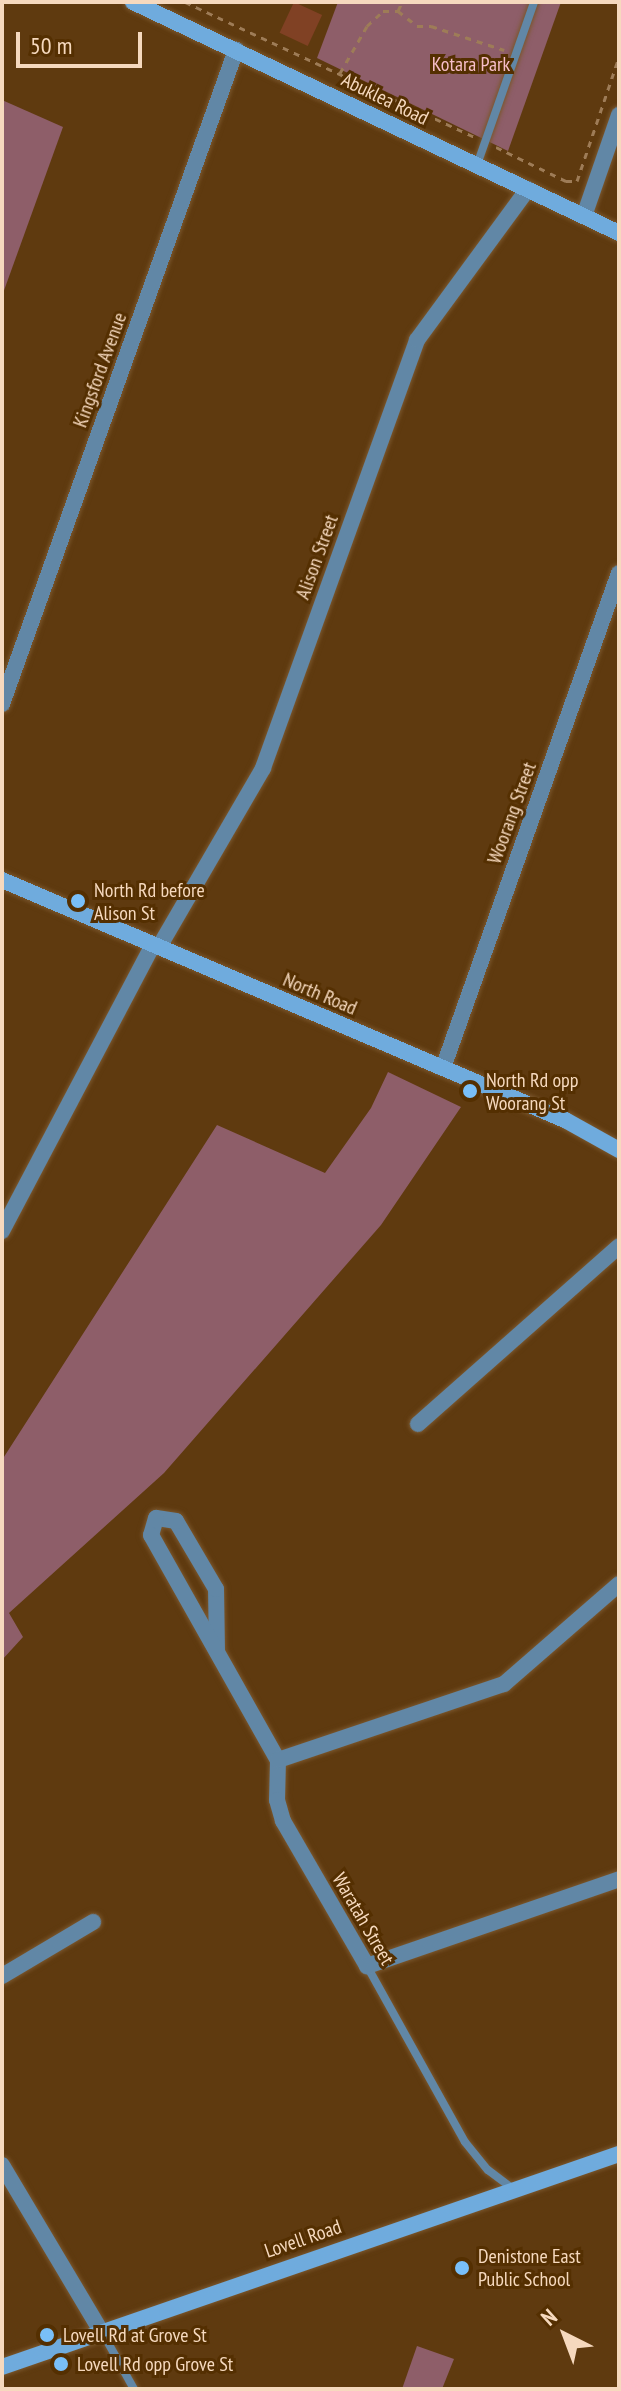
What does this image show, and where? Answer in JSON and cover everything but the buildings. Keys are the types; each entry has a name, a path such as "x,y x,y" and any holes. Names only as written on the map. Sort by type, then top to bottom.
{"street":[{"name":"Abuklea Road","path":"133,2 619,233"},
{"name":"Kingsford Avenue","path":"2,704 236,50"},
{"path":"584,216 619,115"},
{"name":"Alison Street","path":"2,1231 156,946 263,768 417,340 528,189"},
{"name":"Woorang Street","path":"443,1068 619,573"},
{"name":"North Road","path":"2,880 443,1068 619,1150"},
{"path":"418,1424 603,1265 619,1246"},
{"path":"217,1651 216,1589 176,1521 156,1518 151,1535 278,1760 504,1684 619,1584"},
{"name":"Waratah Street","path":"278,1760 277,1800 283,1821 367,1966"},
{"path":"367,1966 619,1879"},
{"path":"2,1976 93,1922"},
{"name":"Lovell Road","path":"2,2367 619,2154"},
{"path":"2,2165 101,2331"}],"lane":[{"path":"477,165 534,2"},
{"name":"Waratah Street","path":"367,1966 465,2142 488,2170 513,2189"},
{"path":"101,2331 134,2389"}],"path":[{"path":"185,2 566,181 577,181 619,57"},
{"path":"340,73 372,19 398,11 402,2"},
{"path":"398,11 417,26 431,26 514,54"}],"green space":[{"name":"Kotara Park","path":"338,2 561,2 508,151 317,58"},
{"path":"2,100 63,127 2,296"},
{"path":"388,1072 461,1107 381,1225 164,1473 9,1613 23,1637 2,1660 2,1460 217,1125 325,1173 371,1108"},
{"path":"417,2346 454,2359 442,2389 402,2389"}],"place":[{"name":"North Rd before Alison St","path":"78,901"},
{"name":"North Rd opp Woorang St","path":"470,1091"},
{"name":"Denistone East Public School","path":"462,2268"},
{"name":"Lovell Rd at Grove St","path":"47,2335"},
{"name":"Lovell Rd opp Grove St","path":"61,2364"}]}
